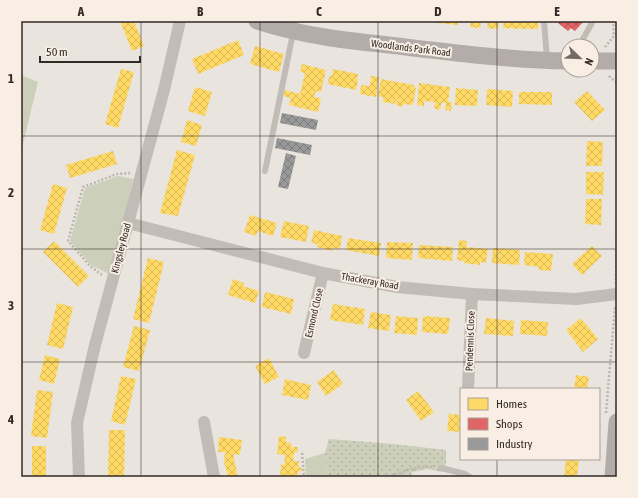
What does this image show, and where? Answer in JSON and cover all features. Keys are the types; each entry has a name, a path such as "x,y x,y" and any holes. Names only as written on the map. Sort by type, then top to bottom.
{"street":[{"name":"Kingsley Road","path":"79,477 77,424 112,282 164,90 180,21"},
{"name":"Woodlands Park Road","path":"256,21 294,32 346,40 440,51 560,61"},
{"path":"600,58 617,61"},
{"name":"Thackeray Road","path":"128,223 323,273 397,287 472,294 576,299 616,294"},
{"name":"Esmond Close","path":"304,353 323,273"},
{"name":"Pendennis Close","path":"468,388 472,294"},
{"path":"612,418 613,477"},
{"path":"204,422 214,477"}],"lane":[{"path":"544,21 547,61"},
{"path":"583,38 593,21"},
{"path":"265,171 294,32"},
{"path":"442,468 465,474 470,477"}],"path":[{"path":"600,52 614,36 613,21"},
{"path":"112,282 90,266 68,241 84,187 117,174 142,171"},
{"path":"612,418 617,222"},
{"path":"302,453 304,477"},
{"path":"388,477 412,469 428,466 442,468"}],"green space":[{"path":"21,75 38,82 21,152"},
{"path":"118,176 133,179 109,274 91,265 70,241 85,188"},
{"path":"329,439 446,450 446,464 442,472 428,469 412,472 411,477 328,477 325,453"},
{"path":"325,453 328,477 306,477 305,459"}],"building: Homes":[{"path":"120,21 134,21 144,46 132,51"},
{"path":"437,21 458,21 458,25 437,23"},
{"path":"471,21 481,21 480,28 470,27"},
{"path":"488,21 499,21 498,29 487,28"},
{"path":"504,21 538,21 538,29 503,28"},
{"path":"238,40 244,55 198,74 192,59"},
{"path":"255,46 284,54 279,72 250,64"},
{"path":"302,64 326,70 321,92 316,91 314,97 321,98 318,112 289,105 291,98 283,96 285,90 300,94 305,73 300,72"},
{"path":"121,69 134,72 118,128 105,124"},
{"path":"333,69 358,74 356,90 328,84 329,76 332,76"},
{"path":"371,76 379,77 376,97 360,94 361,85 370,86"},
{"path":"381,79 414,85 416,88 413,105 404,104 401,107 398,106 396,104 397,99 395,104 383,102 383,97 378,96"},
{"path":"419,83 450,87 448,102 452,102 451,111 445,110 446,103 441,103 441,108 439,110 434,107 435,102 424,101 424,106 417,105"},
{"path":"195,87 212,92 205,116 188,111"},
{"path":"456,88 478,90 477,106 455,105"},
{"path":"487,89 513,91 512,107 486,105"},
{"path":"587,91 605,110 592,121 574,102"},
{"path":"519,92 552,92 552,105 519,104"},
{"path":"187,120 202,125 196,146 181,142"},
{"path":"587,141 603,142 602,166 586,166"},
{"path":"177,150 195,155 178,216 160,213"},
{"path":"113,151 117,164 70,178 66,165"},
{"path":"586,172 604,172 603,195 586,194"},
{"path":"53,184 67,188 54,234 40,230"},
{"path":"586,199 602,199 601,225 585,224"},
{"path":"250,215 277,223 273,236 258,231 256,236 244,232"},
{"path":"284,221 309,226 306,242 280,237"},
{"path":"314,230 342,236 340,249 333,248 333,251 317,247 318,244 311,243"},
{"path":"348,238 381,243 379,256 346,250"},
{"path":"459,240 467,241 466,247 488,249 486,263 480,262 480,265 464,263 464,261 457,260"},
{"path":"54,241 89,276 78,287 43,252"},
{"path":"387,242 413,243 412,260 386,258"},
{"path":"419,245 453,247 452,261 418,258"},
{"path":"592,246 602,256 582,275 572,264"},
{"path":"493,248 520,250 519,265 492,263"},
{"path":"525,252 553,254 551,271 539,270 539,267 524,265"},
{"path":"148,258 164,262 149,323 133,319"},
{"path":"233,279 244,283 243,286 259,291 255,303 228,295"},
{"path":"265,292 294,299 291,314 262,307"},
{"path":"57,303 73,307 63,349 47,345"},
{"path":"333,304 365,309 363,325 330,320"},
{"path":"371,312 391,315 389,331 368,328"},
{"path":"396,316 418,318 417,335 394,333"},
{"path":"423,316 450,318 448,334 422,332"},
{"path":"486,318 514,321 513,336 484,334"},
{"path":"581,318 598,339 583,352 566,330"},
{"path":"521,320 548,322 547,336 520,334"},
{"path":"134,326 150,330 139,371 123,367"},
{"path":"45,355 60,359 54,384 39,380"},
{"path":"269,358 279,377 265,384 255,366"},
{"path":"334,370 343,384 326,396 317,382"},
{"path":"576,375 589,377 587,388 574,388"},
{"path":"121,376 136,379 125,425 111,421"},
{"path":"285,379 311,385 308,400 282,395"},
{"path":"37,390 53,392 47,438 31,436"},
{"path":"418,391 434,412 421,421 406,400"},
{"path":"449,414 460,415 460,432 447,431"},
{"path":"109,430 125,430 124,477 108,477"},
{"path":"279,436 286,437 286,442 291,443 291,447 298,447 297,453 294,453 293,461 299,461 298,467 302,468 301,472 298,471 297,477 280,477 281,464 284,465 285,455 277,454"},
{"path":"219,437 242,440 240,455 234,454 238,477 228,477 224,462 225,452 218,452"},
{"path":"32,446 46,446 46,477 32,477"},
{"path":"566,460 579,460 577,477 564,477"}],"building: Shops":[{"path":"560,21 584,21 575,31 571,28 568,31 558,23"}],"building: Industry":[{"path":"282,113 318,120 316,130 280,123"},
{"path":"277,138 312,145 310,155 275,148"},
{"path":"286,153 296,156 288,189 278,187"}]}
